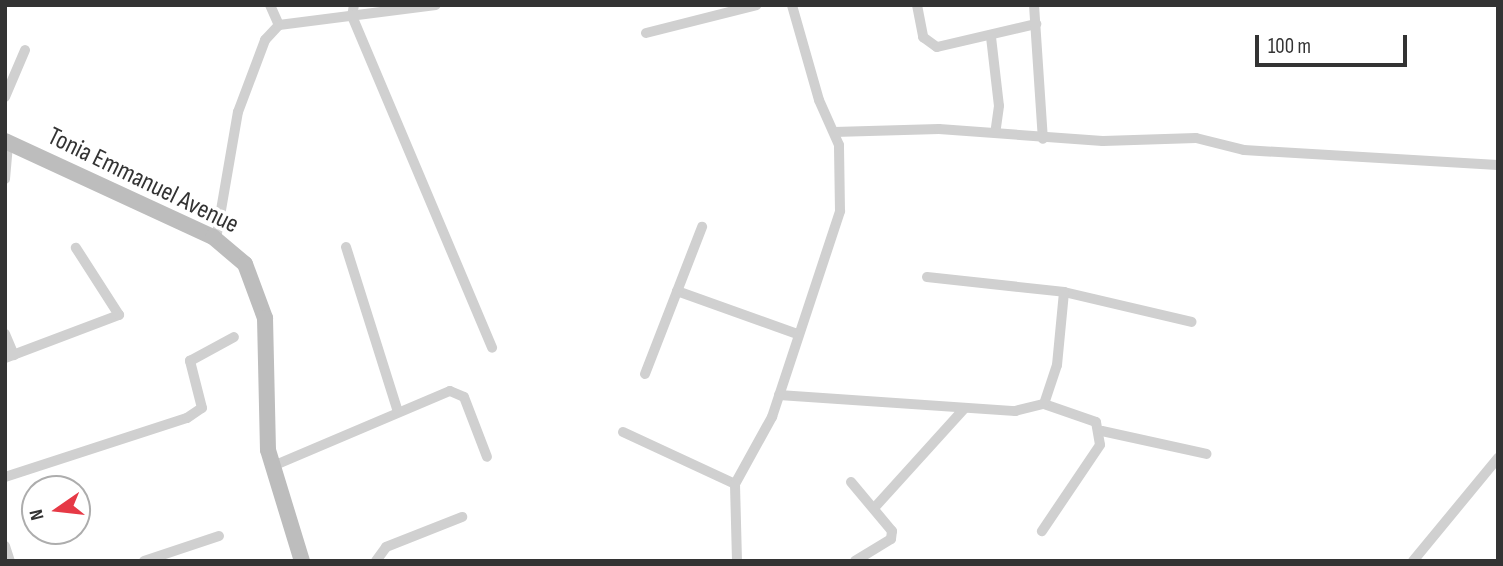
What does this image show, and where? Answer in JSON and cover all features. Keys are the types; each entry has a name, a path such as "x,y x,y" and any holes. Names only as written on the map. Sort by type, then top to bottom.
{"street":[{"path":"270,5 279,25"},
{"path":"216,239 238,112 265,40 279,25 353,10 436,5"},
{"path":"646,33 757,5"},
{"path":"737,561 735,484 779,395 797,334 840,211 843,163 792,5"},
{"path":"917,5 927,44 991,37 1036,24"},
{"path":"1034,5 1042,139"},
{"path":"353,10 492,348"},
{"path":"991,37 999,106 995,133"},
{"path":"5,97 25,50"},
{"path":"834,132 995,133 1042,139 1196,138 1244,150 1498,164"},
{"path":"5,179 7,141"},
{"name":"Tonia Emmanuel Avenue","path":"7,141 216,239 245,264 265,317 263,414 273,466 302,561"},
{"path":"645,374 702,227"},
{"path":"346,247 398,412"},
{"path":"5,334 9,356 119,315 75,248"},
{"path":"927,277 1064,292 1192,322"},
{"path":"677,292 797,334"},
{"path":"1044,404 1057,365 1064,292"},
{"path":"5,477 187,418 202,408 190,361 234,337"},
{"path":"273,466 398,412 459,392 488,457"},
{"path":"779,395 1015,411 1044,404 1092,420 1102,431 1207,454"},
{"path":"876,506 965,408"},
{"path":"1042,531 1085,471 1102,431"},
{"path":"623,432 735,484"},
{"path":"1413,561 1498,458"},
{"path":"851,482 888,520 891,539 855,561"},
{"path":"376,561 386,547 462,517"},
{"path":"144,561 219,536"},
{"path":"5,546 10,561"}]}
